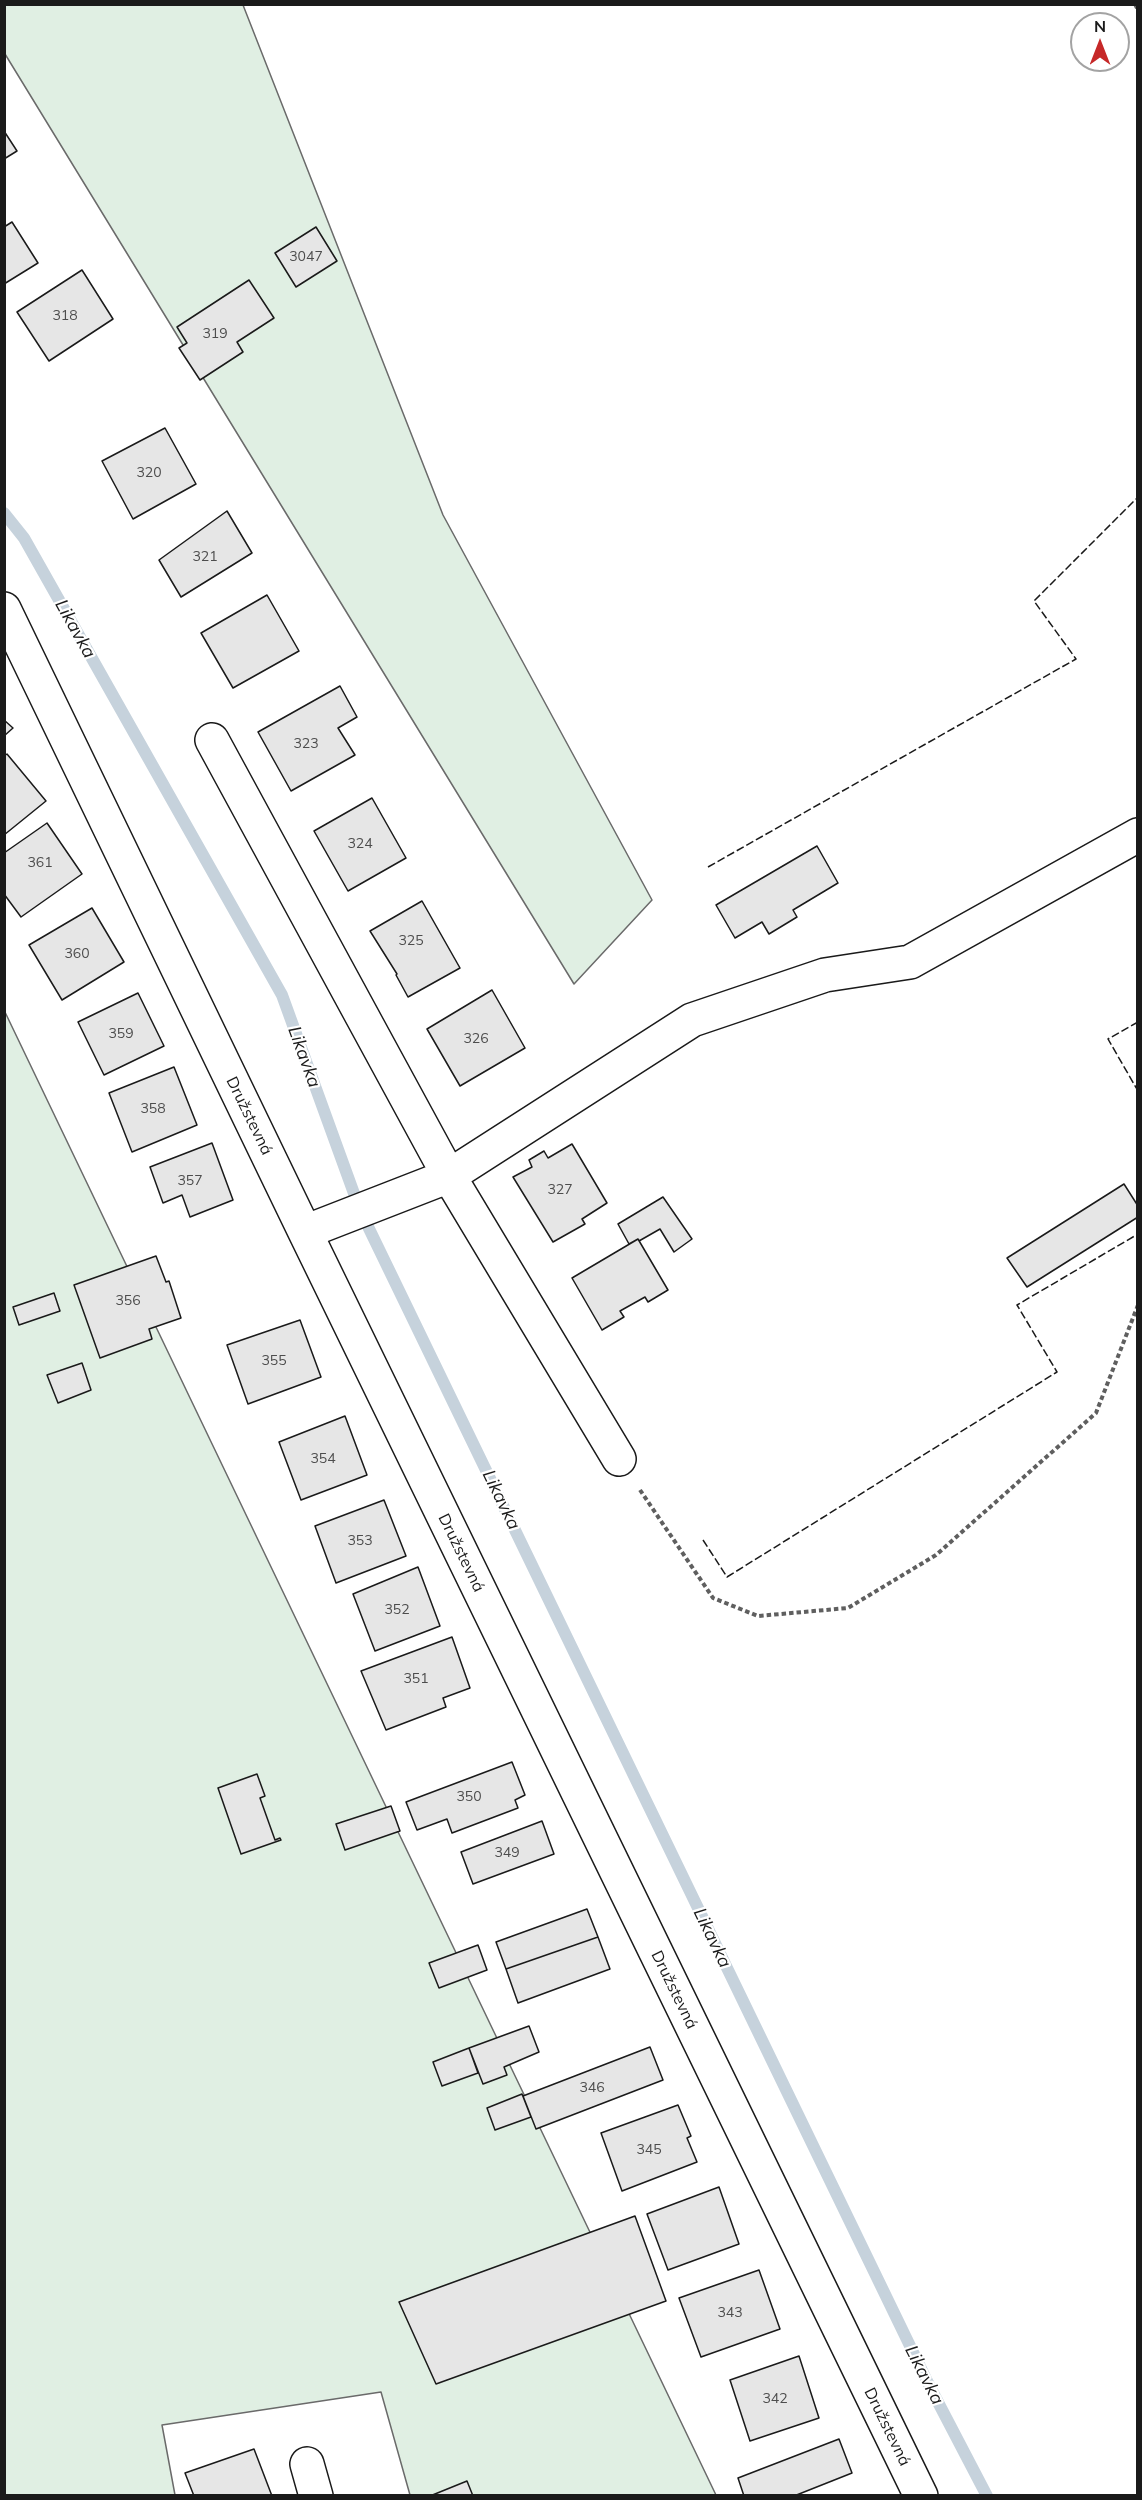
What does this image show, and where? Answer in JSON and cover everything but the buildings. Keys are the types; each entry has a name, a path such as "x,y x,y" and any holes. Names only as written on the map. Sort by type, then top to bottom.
{"street":[{"name":"Družstevná","path":"4,609 921,2496"},
{"path":"212,740 449,1176 619,1459"},
{"path":"305,1232 449,1176 693,1020 825,975 909,962 1133,837 1137,809"},
{"path":"307,2464 316,2496"}],"path":[{"path":"1135,4 1137,10"},
{"path":"619,1459 713,1598 758,1616 848,1608 936,1555 1096,1413 1137,1305"}],"green space":[{"path":"5,5 243,5 443,515 652,900 574,984 5,54"},
{"path":"4,1010 716,2495 410,2495 381,2392 162,2425 175,2495 5,2495"}],"waterway":[{"name":"Likavka","path":"4,513 24,538 282,995 360,1210 928,2383 987,2496"}],"fence":[{"path":"708,867 1076,659 1034,601 1138,497"},
{"path":"1138,1022 1108,1039 1138,1091"},
{"path":"703,1540 727,1577 1057,1372 1017,1305 1138,1234"}]}
